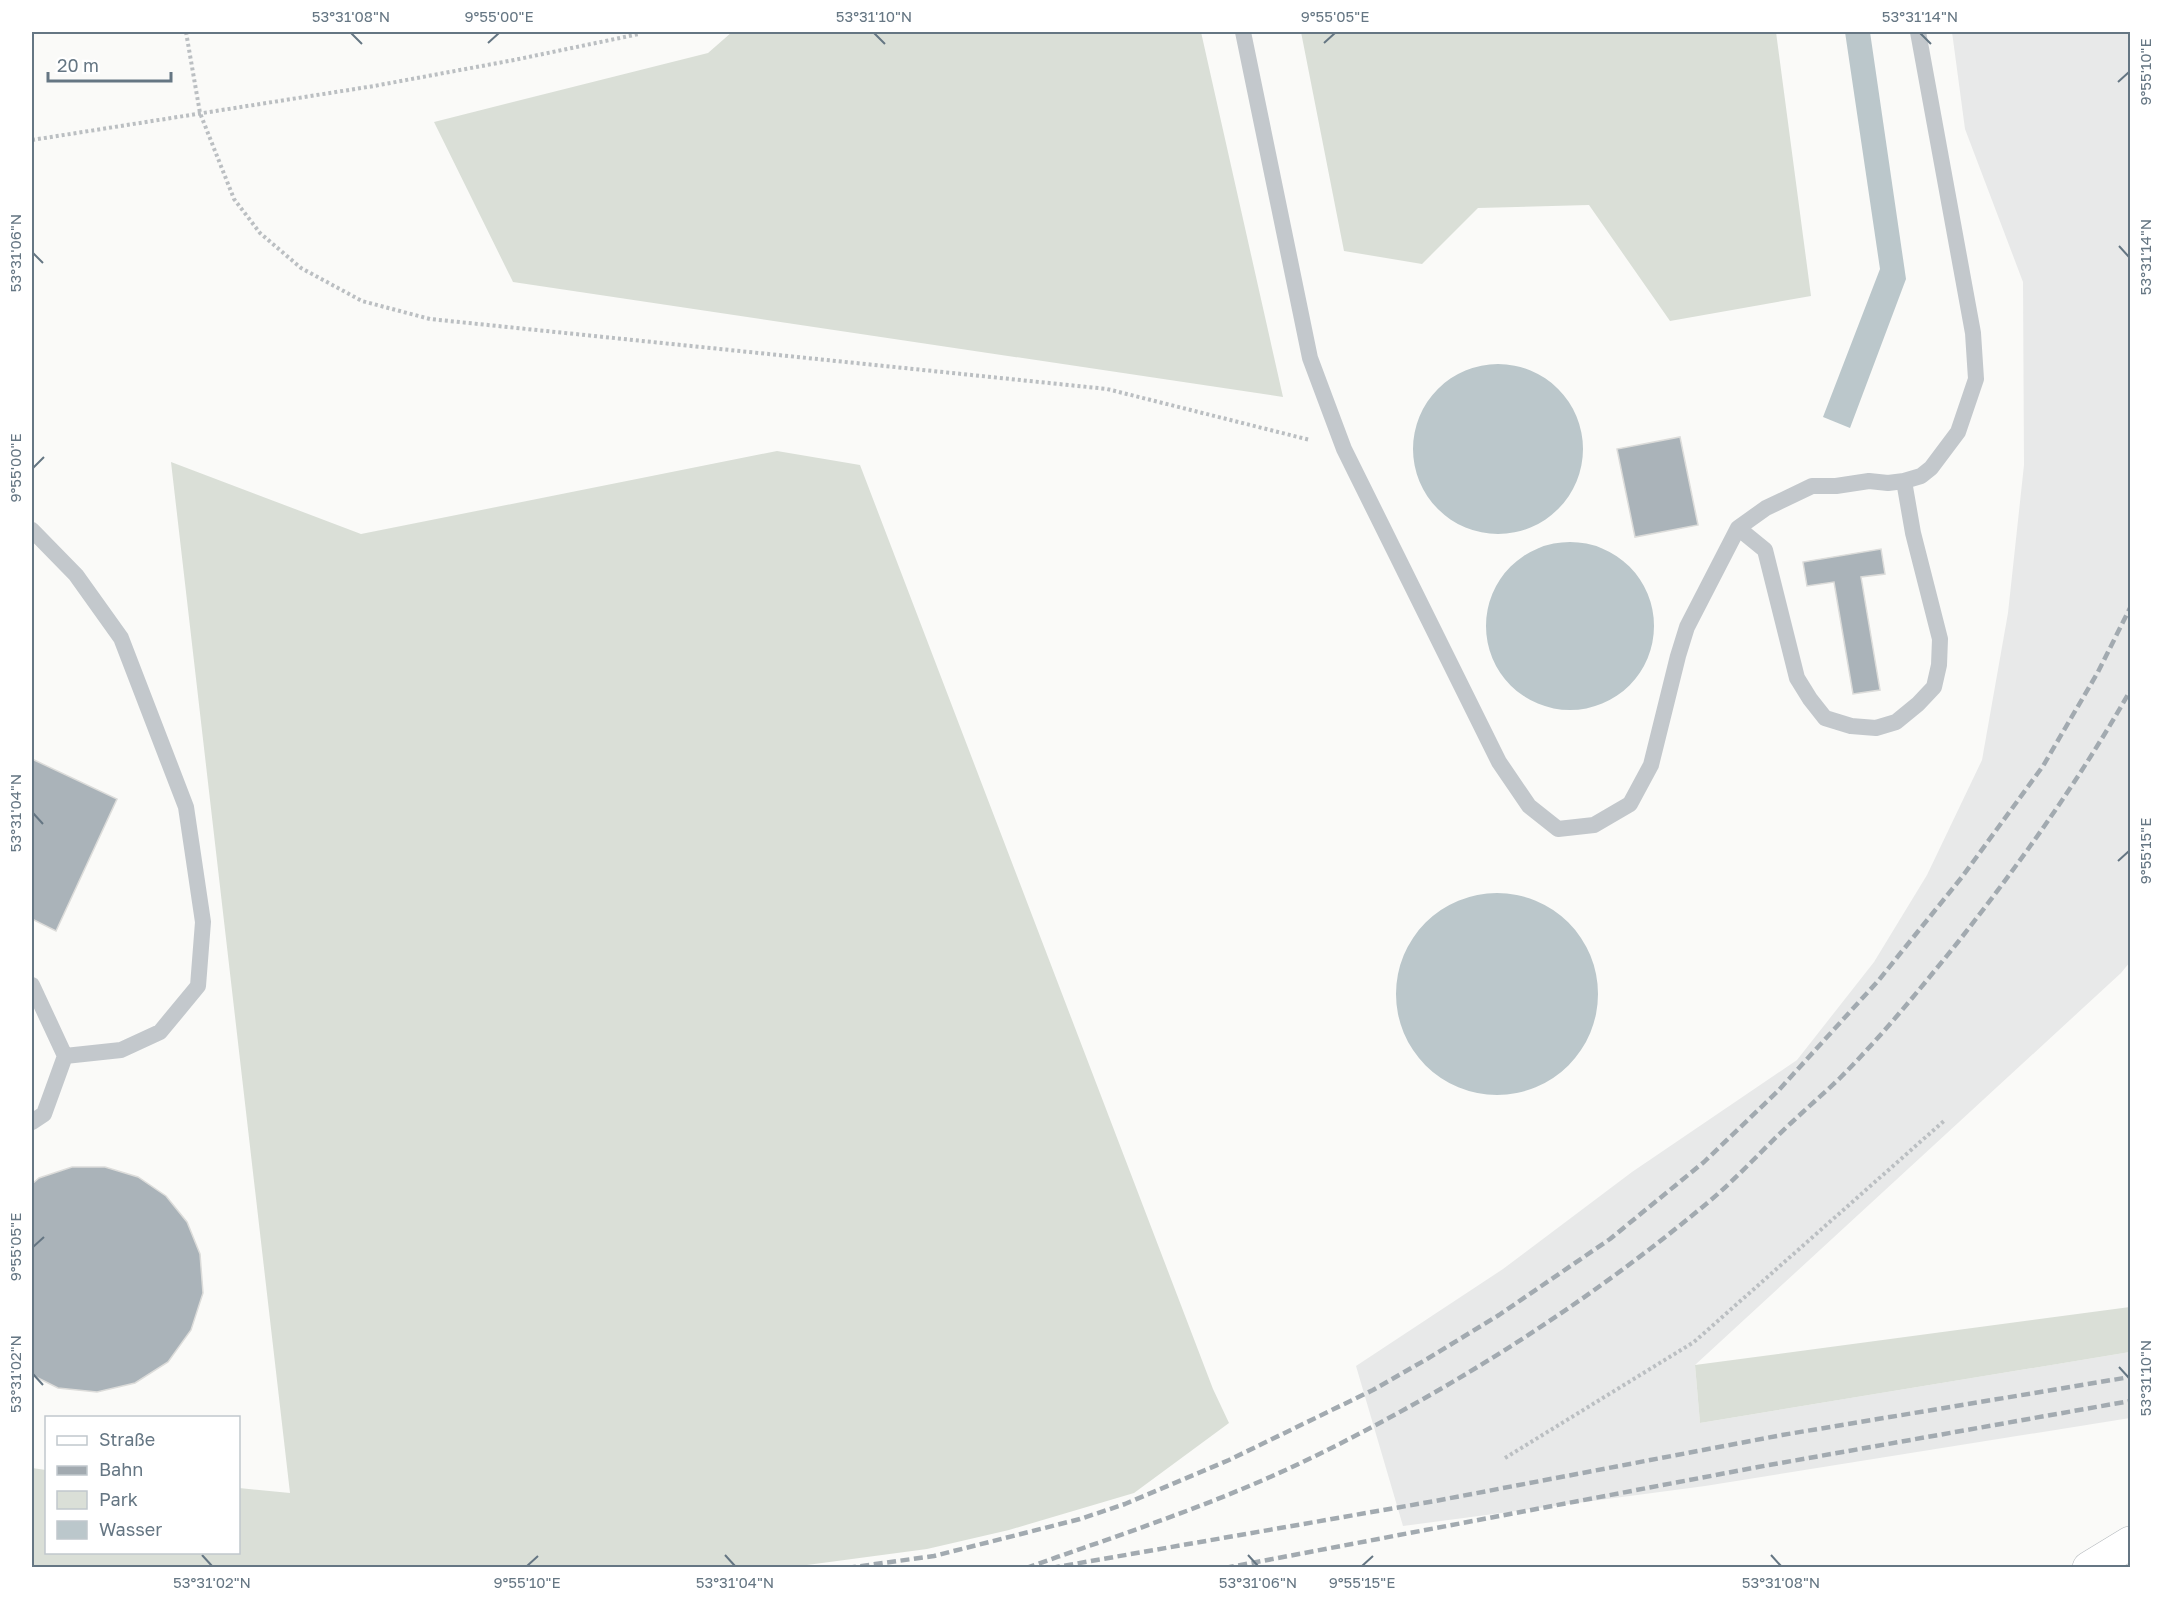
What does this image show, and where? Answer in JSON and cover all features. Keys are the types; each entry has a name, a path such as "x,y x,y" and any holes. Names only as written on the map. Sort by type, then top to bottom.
{"main road":[{"path":"2089,1568 2130,1543"}],"lane":[{"path":"1243,32 1310,358 1344,449 1499,762 1529,806 1558,829 1594,825 1630,804 1651,765 1678,656 1688,627 1738,528 1766,508 1812,486 1836,486 1869,481 1904,482 1921,476 1931,468 1958,432 1976,379 1973,333 1917,32"},
{"path":"1738,528 1765,550 1797,678 1810,699 1825,718 1851,726 1876,728 1896,722 1918,704 1934,687 1939,665 1940,639 1913,533 1904,482"},
{"path":"32,530 76,575 122,638 186,807 203,922 198,986 160,1032 121,1050 65,1056"},
{"path":"32,985 65,1056 44,1114 32,1122"}],"path":[{"path":"186,32 200,113 234,199 260,233 301,268 362,301 430,319 1107,389 1344,449"},
{"path":"32,140 374,86 639,34"},
{"path":"1505,1458 1694,1342 1945,1120"}],"shaded area":[{"path":"1952,32 2130,32 2130,962 2121,973 1695,1365 1700,1423 2130,1352 2130,1418 1705,1486 1403,1526 1356,1366 1503,1269 1632,1172 1797,1060 1874,962 1927,875 1982,760 2008,613 2024,465 2023,282 1965,129"}],"green space":[{"path":"732,32 1201,32 1283,397 513,282 434,122 708,53"},
{"path":"1301,32 1776,32 1811,296 1670,321 1589,205 1478,208 1422,264 1344,251"},
{"path":"777,451 860,465 1213,1389 1229,1423 1134,1493 1009,1530 927,1549 792,1567 40,1568 32,1566 32,1468 45,1470 45,1554 240,1554 240,1488 290,1493 171,462 361,534"},
{"path":"2130,1307 2130,1352 1700,1423 1695,1365"}],"water":[{"path":"1845,32 1870,32 1906,279 1850,428 1823,417 1880,269"},
{"path":"1498,364 1515,365 1531,370 1558,389 1577,416 1582,432 1582,466 1577,482 1558,509 1531,528 1515,533 1498,534 1481,533 1465,528 1438,509 1419,482 1414,466 1413,449 1414,432 1419,416 1438,389 1465,370 1481,365"},
{"path":"1570,542 1602,548 1617,556 1629,567 1640,579 1648,594 1654,626 1648,658 1640,673 1629,685 1617,696 1602,704 1570,710 1538,704 1523,696 1511,685 1500,673 1492,658 1486,626 1492,594 1500,579 1511,567 1523,556 1538,548"},
{"path":"1497,893 1526,897 1545,905 1575,930 1586,946 1594,965 1598,994 1594,1023 1586,1042 1561,1072 1545,1083 1526,1091 1497,1095 1468,1091 1449,1083 1419,1058 1408,1042 1400,1023 1396,994 1400,965 1408,946 1433,916 1449,905 1468,897"}],"building":[{"path":"1680,437 1698,525 1635,537 1617,449"},
{"path":"1881,549 1885,574 1861,577 1880,690 1853,694 1834,582 1807,586 1803,562"},
{"path":"32,759 117,799 56,931 32,919"},
{"path":"72,1167 105,1167 138,1177 166,1196 187,1222 200,1254 203,1293 191,1330 168,1362 135,1383 97,1392 58,1388 32,1375 32,1184 39,1178"}],"railway":[{"path":"847,1568 934,1556 1080,1519 1125,1504 1229,1460 1373,1390 1427,1359 1499,1315 1610,1239 1704,1162 1778,1091 1878,981 1962,877 2043,766 2098,672 2130,608"},
{"path":"1026,1568 1241,1489 1311,1458 1364,1431 1417,1403 1520,1340 1570,1307 1666,1236 1722,1190 1839,1079 1900,1012 1958,942 2027,851 2091,756 2130,691"},
{"path":"1051,1568 1435,1501 1782,1435 2130,1377"},
{"path":"1225,1568 1758,1467 2130,1401"}]}
